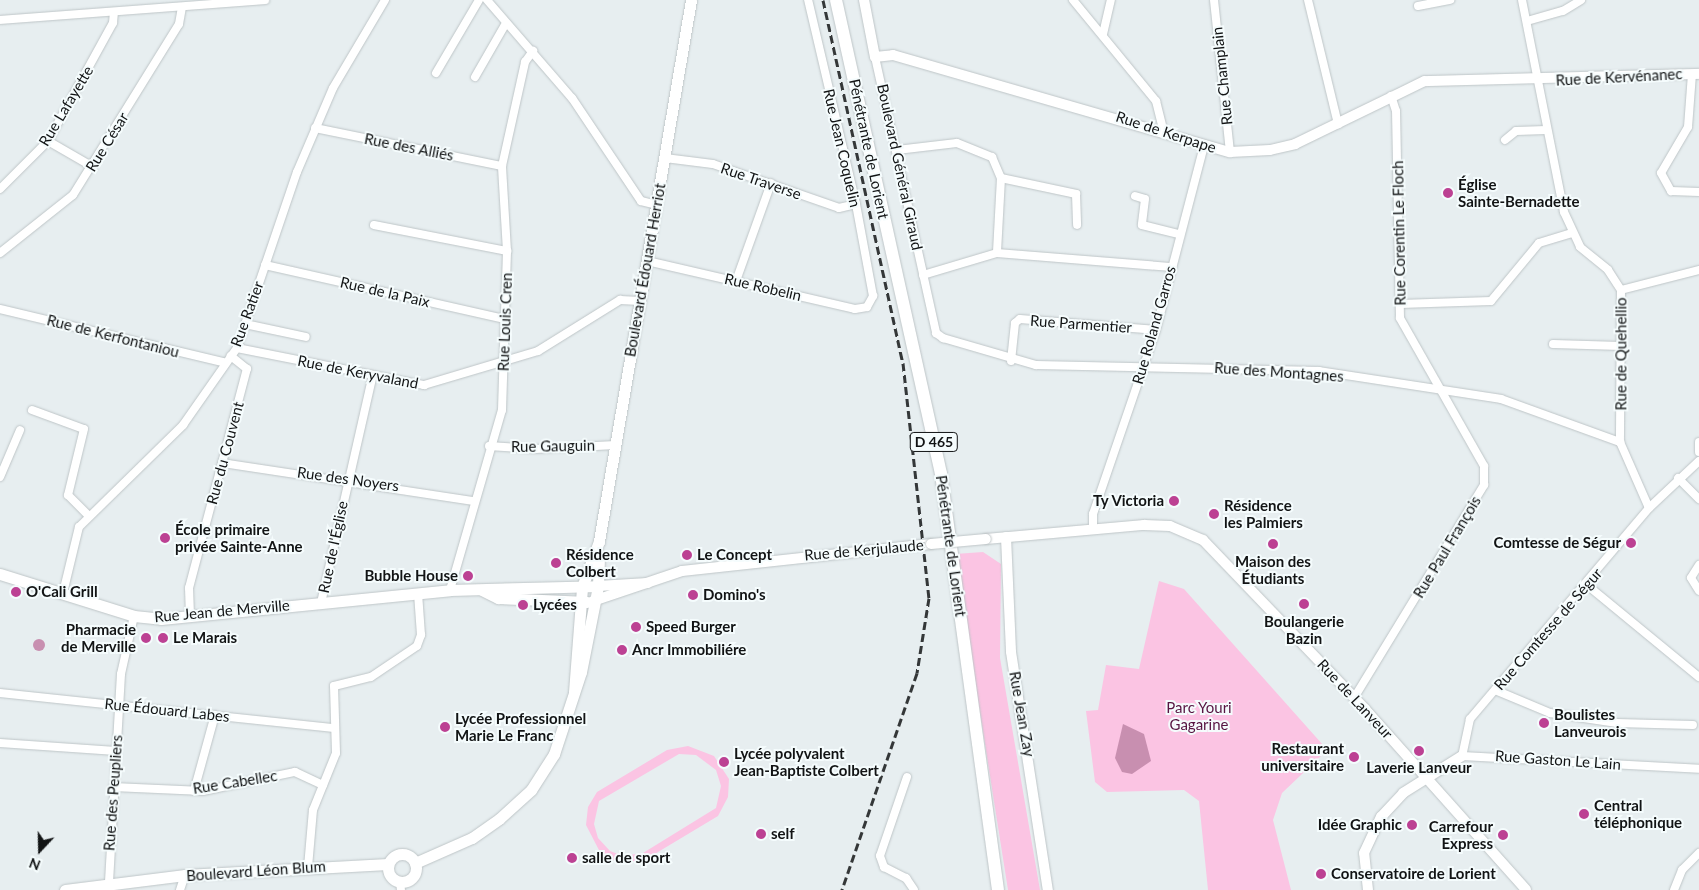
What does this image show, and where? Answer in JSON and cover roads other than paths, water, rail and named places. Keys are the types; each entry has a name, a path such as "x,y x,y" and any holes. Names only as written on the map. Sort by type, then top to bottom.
{"main road":[{"name":"Boulevard Édouard Herriot","path":"593,601 598,586 599,541 692,0"},
{"name":"Pénétrante de Lorient","path":"836,0 941,474 998,890"},
{"name":"Boulevard Édouard Herriot","path":"580,602 582,586 599,541"},
{"name":"Rue Jean de Merville","path":"0,574 134,616 190,616 450,590"},
{"path":"415,863 472,838 531,790 554,754 574,692 593,601 582,586"},
{"name":"Rue de Kerjulaude","path":"450,590 598,586"},
{"name":"Rue de Kerjulaude","path":"478,589 498,598 593,601"},
{"path":"574,692 580,602"},
{"path":"404,853 415,863 412,878 401,886 390,876 388,864 404,853"},
{"name":"Boulevard Léon Blum","path":"65,890 90,889 109,882 185,875 388,864"}],"street":[{"path":"0,20 265,0"},
{"name":"Rue Ratier","path":"63,594 79,527 88,515 183,425 237,348 315,128 385,0"},
{"path":"436,73 479,0"},
{"path":"487,0 572,98 642,201 657,205"},
{"name":"Rue Jean Coquelin","path":"808,0 856,204 873,296"},
{"name":"Boulevard Général Giraud","path":"864,0 936,333"},
{"path":"1073,0 1103,34 1156,101 1164,132"},
{"path":"1103,34 1111,0"},
{"name":"Rue Champlain","path":"1214,0 1230,152"},
{"path":"1308,0 1338,124"},
{"path":"1418,6 1450,0"},
{"name":"Rue de Quehellio","path":"1522,0 1539,81 1546,130 1571,233 1580,247 1608,270 1621,290 1620,442"},
{"path":"1527,21 1563,11 1581,0"},
{"name":"Rue César","path":"0,253 73,195 93,167 179,24 182,7"},
{"name":"Rue Lafayette","path":"0,189 48,141 112,23 114,12"},
{"path":"475,77 506,23"},
{"name":"Rue Louis Cren","path":"450,590 473,501 502,410 506,251 502,166 525,62 533,51"},
{"name":"Rue de Kerpape","path":"876,58 893,55 1230,152 1270,150 1338,124 1392,96 1434,79 1539,81"},
{"path":"1696,74 1688,127 1661,173 1671,191 1699,192"},
{"name":"Rue de Kervénanec","path":"1539,81 1696,74"},
{"name":"Rue Corentin Le Floch","path":"1392,96 1396,111 1400,318 1441,391"},
{"name":"Rue des Alliés","path":"315,128 502,166"},
{"path":"1505,140 1516,132 1546,130"},
{"path":"48,141 93,167"},
{"path":"897,150 946,143 970,145 992,157 1000,178 997,253"},
{"name":"Rue Roland Garros","path":"1093,527 1096,502 1156,330 1179,234 1204,146"},
{"name":"Rue Traverse","path":"665,158 713,164 839,208 856,204"},
{"path":"1000,178 1076,194 1078,225"},
{"path":"736,281 771,183"},
{"path":"1134,196 1145,199 1142,225 1179,234"},
{"path":"374,225 506,251"},
{"path":"1400,304 1491,301 1539,243 1571,233"},
{"path":"923,275 997,253 1172,267"},
{"name":"Rue Robelin","path":"647,261 855,309 867,306 873,296"},
{"name":"Rue de la Paix","path":"265,265 505,318"},
{"path":"1621,290 1699,270"},
{"name":"Rue de Keryvaland","path":"237,348 424,385 503,364 538,351 620,300 640,301"},
{"name":"Rue de Kerfontaniou","path":"0,309 228,360"},
{"name":"Rue Parmentier","path":"1011,361 1016,323 1020,319 1156,330"},
{"path":"245,324 306,337"},
{"name":"Rue des Montagnes","path":"936,333 1011,361 1059,367 1318,371 1501,399 1620,442"},
{"path":"1553,344 1621,346"},
{"name":"Rue du Couvent","path":"190,616 188,588 247,369 228,360"},
{"name":"Rue de l'Église","path":"321,603 373,375"},
{"name":"Rue Paul François","path":"1354,698 1484,485 1484,466 1441,391"},
{"path":"32,410 84,430 68,495 88,515"},
{"path":"0,477 20,430"},
{"path":"1620,442 1649,508"},
{"path":"1699,442 1699,452"},
{"name":"Rue Gauguin","path":"489,446 535,449 616,444"},
{"name":"Rue Comtesse de Ségur","path":"1462,756 1470,719 1587,585 1649,508 1678,478 1699,461"},
{"name":"Rue des Noyers","path":"222,463 348,480 473,501"},
{"path":"1678,478 1699,499"},
{"name":"Rue de Lanveur","path":"1170,526 1215,548 1354,698 1526,890"},
{"name":"Rue de Kerjulaude","path":"593,601 652,584 682,571 743,562 1093,527 1170,526"},
{"name":"Rue Jean Zay","path":"1006,536 1009,633 1048,890"},
{"path":"1699,565 1692,578 1699,591"},
{"name":"Rue de Kerjulaude","path":"598,586 652,584"},
{"path":"1587,585 1699,677"},
{"path":"308,867 313,810 336,754 334,686 371,677 417,646 421,636 418,593"},
{"name":"Rue des Peupliers","path":"109,882 113,786 120,705 134,616"},
{"path":"1495,690 1550,713 1617,723 1693,725"},
{"name":"Rue Édouard Labes","path":"0,693 334,728"},
{"path":"194,791 216,715"},
{"path":"0,743 116,751"},
{"path":"1368,890 1364,864 1368,840 1390,805 1424,778 1462,756"},
{"name":"Rue Gaston Le Lain","path":"1462,756 1699,769"},
{"name":"Rue Cabellec","path":"113,786 194,791 295,772 323,785"},
{"path":"907,777 880,856 884,866 906,878 914,890"},
{"path":"1674,890 1682,870 1699,853"},
{"path":"180,890 185,875"}],"railway":[{"path":"823,0 903,363 929,598 917,673 842,890"}],"place":[{"name":"Église Sainte-Bernadette","path":"1448,193"},
{"name":"Ty Victoria","path":"1174,501"},
{"name":"Résidence les Palmiers","path":"1214,514"},
{"name":"École primaire privée Sainte-Anne","path":"165,538"},
{"name":"Comtesse de Ségur","path":"1631,543"},
{"name":"Maison des Étudiants","path":"1273,544"},
{"name":"Le Concept","path":"687,555"},
{"name":"Résidence Colbert","path":"556,563"},
{"name":"Bubble House","path":"468,576"},
{"name":"O'Cali Grill","path":"16,592"},
{"name":"Domino's","path":"693,595"},
{"name":"Boulangerie Bazin","path":"1304,604"},
{"name":"Lycées","path":"523,605"},
{"name":"Speed Burger","path":"636,627"},
{"name":"Pharmacie de Merville","path":"146,638"},
{"name":"Le Marais","path":"163,638"},
{"name":"Ancr Immobiliére","path":"622,650"},
{"name":"Boulistes Lanveurois","path":"1544,723"},
{"name":"Lycée Professionnel Marie Le Franc","path":"445,727"},
{"name":"Laverie Lanveur","path":"1419,751"},
{"name":"Restaurant universitaire","path":"1354,757"},
{"name":"Lycée polyvalent Jean-Baptiste Colbert","path":"724,762"},
{"name":"Central téléphonique","path":"1584,814"},
{"name":"Idée Graphic","path":"1412,825"},
{"name":"self","path":"761,834"},
{"name":"Carrefour Express","path":"1503,835"},
{"name":"salle de sport","path":"572,858"},
{"name":"Conservatoire de Lorient","path":"1321,874"}],"park label":[{"name":"Parc Youri Gagarine","path":"1199,716"}]}
